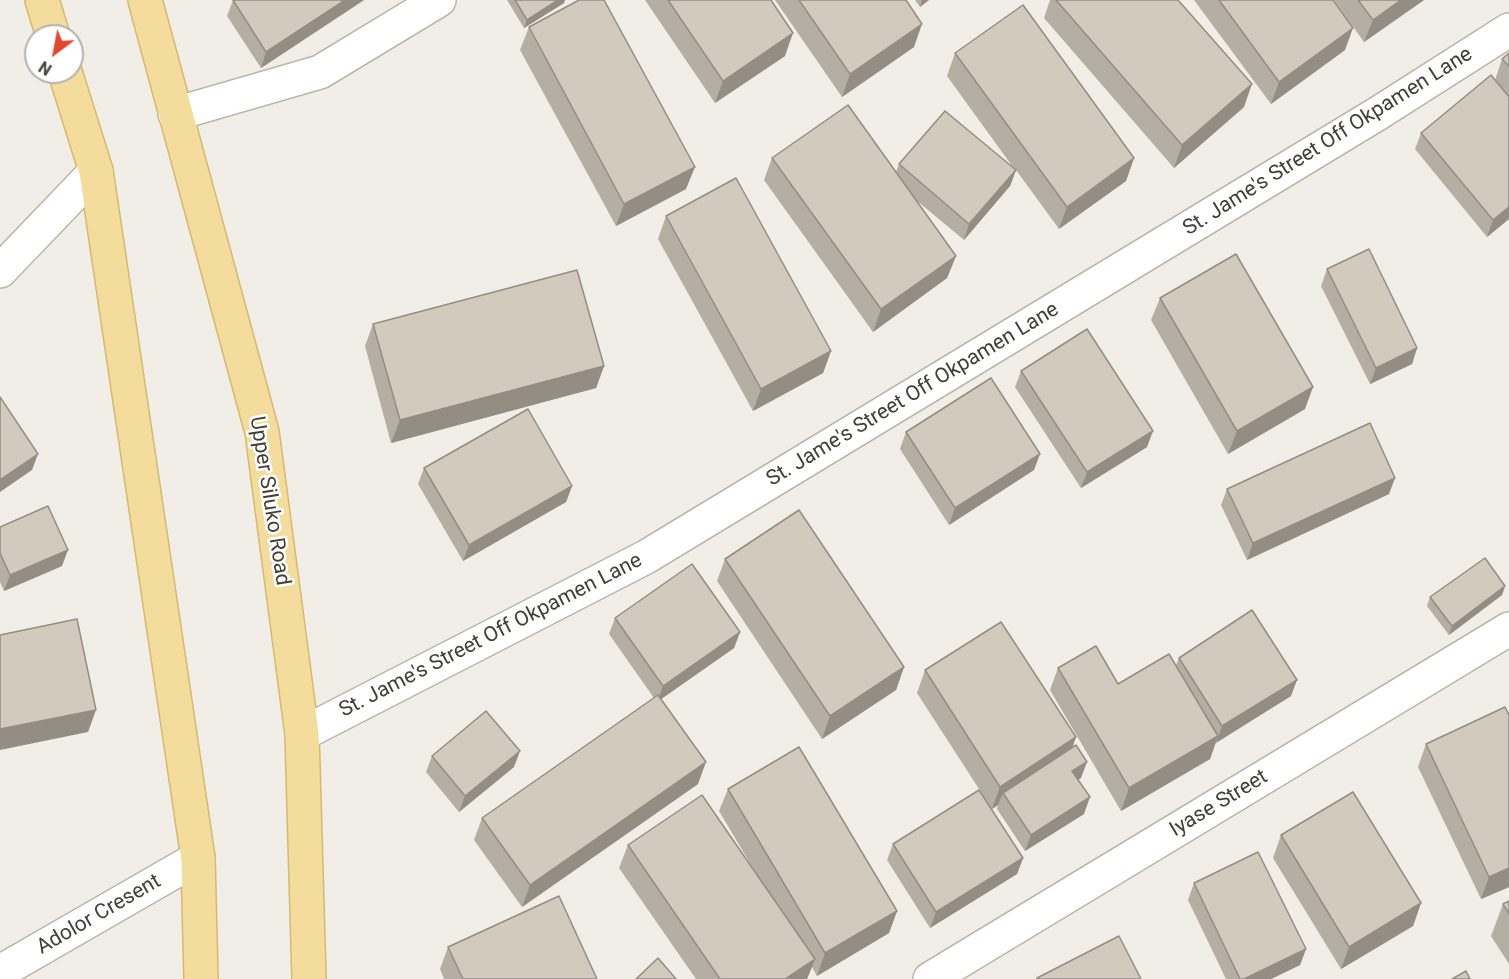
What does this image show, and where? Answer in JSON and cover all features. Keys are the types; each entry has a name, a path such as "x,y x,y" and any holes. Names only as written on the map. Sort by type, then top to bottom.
{"main road":[{"path":"42,0 49,24"},
{"name":"Upper Siluko Road","path":"145,0 262,432 302,734 309,979"},
{"path":"69,84 96,171 198,858 201,979"}],"street":[{"path":"175,114 320,72 439,0"},
{"name":"St. Jame's Street Off Okpamen Lane","path":"302,734 646,557 1367,120 1509,30"},
{"path":"0,271 96,171"},
{"name":"Iyase Street","path":"930,979 1509,629"},
{"name":"Adolor Cresent","path":"0,972 198,858"}],"building":[{"path":"233,0 345,0 266,52"},
{"path":"515,0 558,0 527,20"},
{"path":"579,0 604,0 695,167 624,204 529,27"},
{"path":"668,0 771,0 793,33 723,81"},
{"path":"799,0 906,0 922,24 850,74"},
{"path":"1056,0 1178,0 1252,84 1182,145"},
{"path":"1219,0 1333,0 1353,28 1279,82"},
{"path":"1358,0 1401,0 1373,20"},
{"path":"1023,5 1134,158 1067,207 955,53"},
{"path":"1509,53 1509,66 1502,59"},
{"path":"1491,75 1509,97 1509,207 1493,220 1421,133"},
{"path":"848,105 956,256 881,309 772,158"},
{"path":"945,111 1016,170 969,224 899,164"},
{"path":"736,178 831,351 761,389 666,216"},
{"path":"1369,249 1417,348 1376,368 1327,269"},
{"path":"1236,254 1313,387 1237,431 1160,298"},
{"path":"577,270 604,366 400,420 373,324"},
{"path":"1087,329 1153,431 1087,472 1021,371"},
{"path":"991,378 1040,454 955,508 906,432"},
{"path":"0,397 38,454 0,480"},
{"path":"528,409 572,486 469,545 424,468"},
{"path":"1370,423 1395,478 1253,543 1227,489"},
{"path":"48,506 68,550 10,575 0,553 0,527"},
{"path":"799,510 904,667 830,716 725,559"},
{"path":"1485,558 1505,586 1452,626 1430,597"},
{"path":"692,564 740,632 663,686 615,618"},
{"path":"1252,610 1297,680 1222,726 1179,658"},
{"path":"77,619 96,710 0,729 0,635"},
{"path":"1001,622 1076,737 1000,787 925,670"},
{"path":"1096,646 1118,684 1169,654 1218,736 1129,788 1058,668"},
{"path":"658,695 706,762 530,885 482,818"},
{"path":"1505,707 1509,715 1509,868 1489,877 1426,744"},
{"path":"486,711 520,751 465,796 432,756"},
{"path":"1076,745 1087,762 1072,771 1090,797 1031,835 1003,793"},
{"path":"799,747 897,911 825,953 728,789"},
{"path":"979,790 1023,858 936,912 893,844"},
{"path":"1353,792 1421,903 1349,947 1281,835"},
{"path":"702,795 815,959 785,979 720,979 628,845"},
{"path":"1258,852 1306,949 1240,979 1194,883"},
{"path":"559,896 597,979 463,979 448,947"},
{"path":"1509,901 1509,914 1503,904"},
{"path":"1119,936 1141,979 1037,979 1037,978"},
{"path":"658,958 676,979 636,979"},
{"path":"1466,971 1470,979 1452,979"}]}
